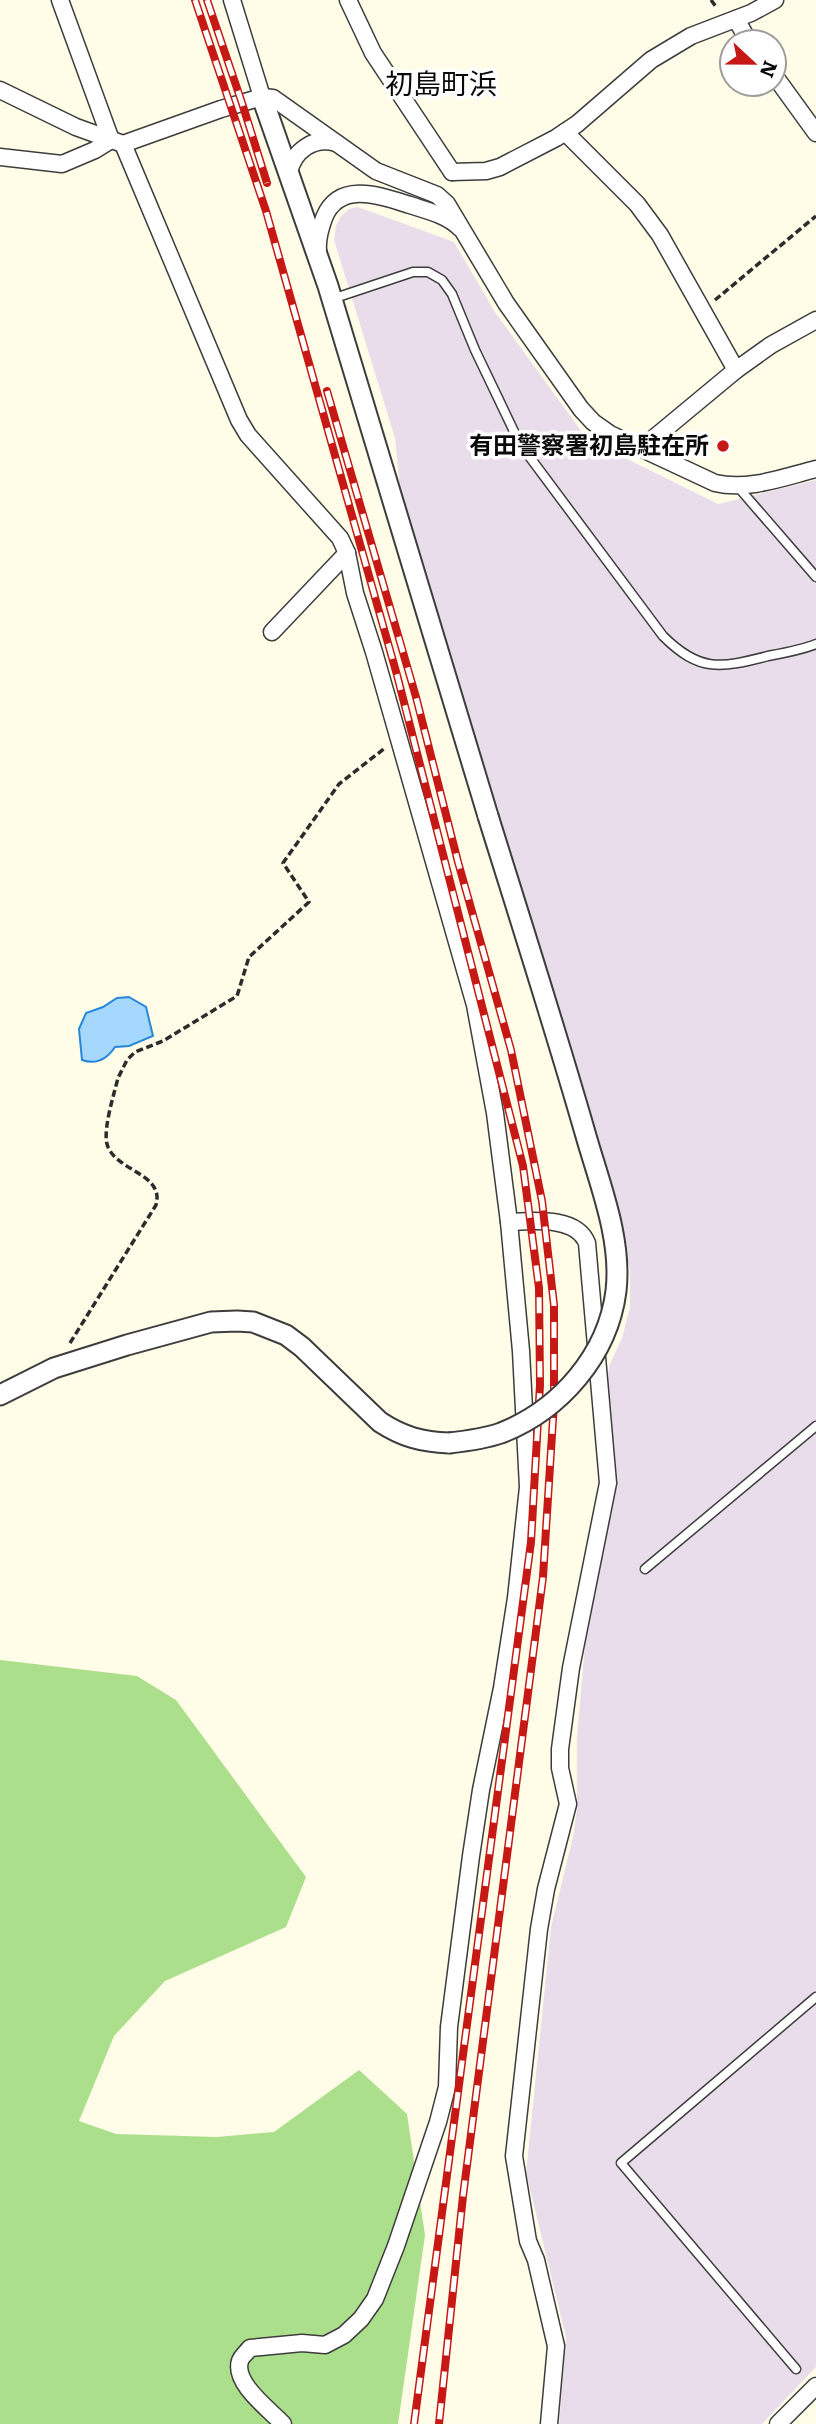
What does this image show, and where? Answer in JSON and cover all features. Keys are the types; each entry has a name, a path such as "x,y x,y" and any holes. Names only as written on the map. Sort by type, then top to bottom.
{"street":[{"path":"60,0 117,142 239,420 248,435 340,538 347,553 355,593 475,1005 495,1113 509,1222 521,1352 528,1488 504,1675 471,1856 449,2027 447,2087 438,2122 396,2246 375,2300 361,2319 344,2335 325,2345 302,2343 250,2348 240,2361 240,2377 248,2390 283,2424"},
{"path":"232,0 262,97 330,293"},
{"path":"348,0 373,53 452,172"},
{"path":"452,172 486,171 500,167 565,132 651,60 691,36 719,23 737,19 775,0"},
{"path":"737,19 742,28"},
{"path":"0,90 76,127 117,142"},
{"path":"788,94 816,133"},
{"path":"0,157 62,164 117,142 262,97 273,98 376,171 437,195 454,212 506,303 581,410 601,428 715,483 737,485 773,480 816,468"},
{"path":"565,132 656,228 736,370"},
{"path":"289,173 292,161 309,145 329,141 339,144"},
{"path":"437,195 452,172"},
{"path":"0,1395 54,1368 211,1322 253,1322 286,1335 302,1347 380,1422 393,1431 419,1441 449,1443 500,1433 541,1412 556,1401 582,1372 607,1327 616,1290 615,1247 611,1224 576,1100 317,247 326,212 346,194 385,197 446,217 458,225 468,237"},
{"path":"642,448 736,370 771,345 816,320"},
{"path":"272,632 347,553"},
{"path":"509,1222 527,1221 572,1226 584,1234 587,1243 608,1483 571,1668 560,1749 560,1769 568,1804 546,1889 539,1929 514,2156 528,2241 536,2260 556,2346 549,2424"},
{"path":"778,2424 816,2386"}],"lane":[{"path":"330,293 413,272 428,272 442,280 452,293 475,350 520,444 663,636 679,652 718,666 737,664 816,644"},
{"path":"737,485 816,578"},
{"path":"645,1569 816,1426"},
{"path":"796,2369 621,2163 816,1997"}],"path":[{"path":"702,310 816,216"},
{"path":"54,1368 156,1205 159,1195 150,1183 112,1154 106,1143 121,1069 135,1052 163,1041 237,996 250,957 309,902 283,863 339,784 373,755 400,741"}],"shaded area":[{"path":"358,207 454,242 495,312 587,439 718,504 816,480 816,2367 762,2424 559,2424 566,2337 526,2173 551,1927 577,1810 577,1737 585,1645 617,1479 607,1378 630,1307 630,1269 532,921 401,499 395,438 334,240 341,216 349,209"}],"green space":[{"path":"0,1660 137,1676 176,1700 306,1877 286,1927 165,1981 114,2036 79,2121 116,2134 217,2137 274,2132 359,2070 407,2114 425,2235 398,2424 0,2424"}],"water":[{"path":"129,997 146,1007 153,1036 129,1046 115,1047 101,1060 82,1060 79,1029 86,1013 117,998"}],"railway":[{"path":"195,0 266,211 397,675 523,1166 539,1288 540,1385 531,1542 414,2424"},
{"path":"207,0 267,183"},
{"path":"327,391 416,697 458,862 511,1050 542,1201 554,1305 554,1403 543,1577 463,2196 439,2424"}],"place":[{"name":"有田警察署初島駐在所","path":"723,446"}],"district":[{"name":"初島町浜","path":"441,84"}]}
